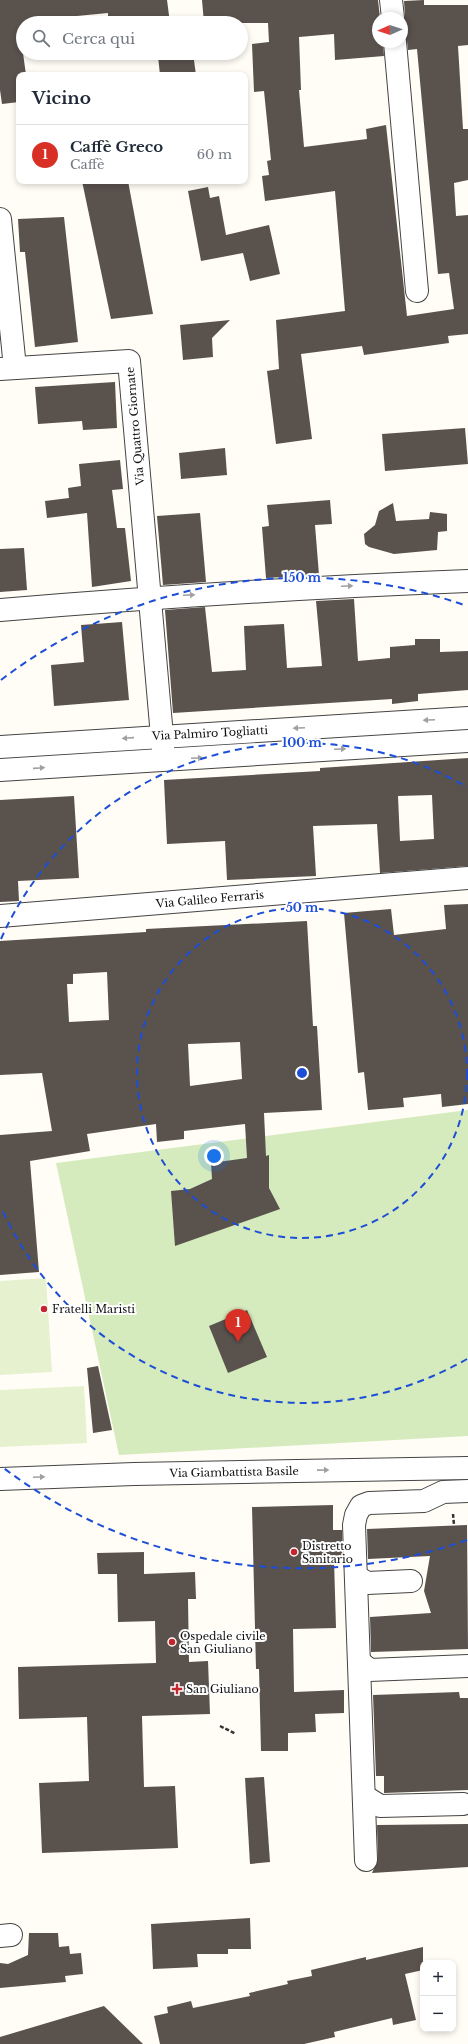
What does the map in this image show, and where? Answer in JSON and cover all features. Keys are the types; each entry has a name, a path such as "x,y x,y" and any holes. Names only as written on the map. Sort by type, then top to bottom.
{"street":[{"path":"392,0 393,12"},
{"path":"396,48 417,291"},
{"path":"0,219 8,368"},
{"name":"Via Quattro Giornate","path":"8,368 129,361 164,760"},
{"path":"0,610 150,597 468,581"},
{"name":"Via Palmiro Togliatti","path":"0,747 468,718"},
{"path":"0,770 468,741"},
{"name":"Via Galileo Ferraris","path":"0,916 468,878"},
{"path":"366,1860 354,1525 356,1515 361,1506 369,1503 424,1501 443,1492 458,1497 460,1468"},
{"name":"Via Giambattista Basile","path":"0,1479 134,1474 460,1468"},
{"path":"356,1576 367,1583 411,1581"},
{"path":"359,1662 369,1670 468,1666"},
{"path":"364,1796 380,1806 463,1804"}],"path":[{"path":"454,1525 458,1497"},
{"path":"220,1726 236,1734"}],"green space":[{"path":"468,1110 468,1436 119,1455 56,1163"},
{"path":"46,1278 52,1372 0,1375 0,1281"},
{"path":"84,1386 87,1443 0,1447 0,1390"}],"building":[{"path":"0,0 167,0 169,16 108,16 108,13 77,16 16,16 16,60 24,60 26,72 16,72 16,102 2,104 0,90"},
{"path":"202,0 378,0 379,12 372,12 372,48 383,48 384,56 335,60 334,34 299,37 301,90 299,90 304,147 367,139 366,129 386,125 407,316 454,309 449,273 438,274 417,49 408,50 408,12 405,12 404,1 424,0 424,5 468,5 468,45 458,46 463,129 468,129 468,180 454,183 456,216 468,215 468,334 448,336 449,343 364,355 362,346 301,354 312,439 276,444 267,371 279,369 276,320 345,311 335,191 265,201 262,176 269,175 267,161 271,160 264,91 254,92 252,44 269,42 268,23 248,23 248,16 203,16"},
{"path":"158,60 194,60 196,72 160,72"},
{"path":"83,184 129,184 153,314 111,319"},
{"path":"208,187 210,198 219,196 226,235 269,225 280,274 250,281 243,253 201,261 188,191"},
{"path":"64,217 78,342 35,347 25,252 20,252 18,219"},
{"path":"230,320 212,338 213,357 183,360 180,325"},
{"path":"115,382 117,428 83,430 82,421 38,424 35,387"},
{"path":"465,428 468,464 385,471 382,434"},
{"path":"225,448 227,475 181,479 179,453"},
{"path":"120,460 123,489 112,490 117,528 125,528 131,581 92,587 87,513 47,518 45,501 69,498 68,488 81,486 79,464"},
{"path":"330,500 332,524 315,525 319,575 266,578 262,527 269,526 267,505"},
{"path":"393,503 396,521 429,519 430,512 447,514 447,531 438,532 437,550 394,554 369,547 365,544 364,534 375,525 379,511"},
{"path":"200,513 206,582 163,585 157,516"},
{"path":"24,548 27,590 0,592 0,549"},
{"path":"354,599 358,661 390,658 390,647 415,645 415,639 440,639 440,652 468,651 468,690 418,694 418,701 392,704 392,699 173,713 165,610 205,607 212,672 246,670 244,626 284,624 287,668 322,666 316,601"},
{"path":"122,622 129,700 54,706 51,665 84,662 81,625"},
{"path":"468,758 468,866 380,873 377,824 313,826 316,876 227,880 225,841 167,844 164,780 320,771 320,768","holes":["432,795 434,839 400,841 398,796"]},
{"path":"74,796 79,878 18,881 19,901 0,902 0,800"},
{"path":"468,904 468,1104 442,1107 441,1094 403,1098 404,1107 368,1110 364,1072 358,1073 344,913 391,909 394,935 446,929 444,905"},
{"path":"307,921 313,1026 317,1026 322,1110 264,1113 266,1156 269,1155 269,1188 280,1209 175,1246 171,1191 190,1189 212,1179 211,1163 247,1158 245,1124 184,1131 184,1139 157,1142 156,1124 87,1134 90,1151 30,1161 39,1272 0,1275 0,1135 52,1131 42,1073 0,1075 0,941 146,932 146,929","holes":["107,972 109,1020 69,1022 67,984 73,984 73,974","240,1042 242,1079 190,1086 188,1044"]},
{"path":"247,1310 267,1357 228,1373 209,1326"},
{"path":"98,1366 112,1430 93,1433 87,1368"},
{"name":"Distretto Sanitario","path":"333,1505 333,1530 342,1530 343,1560 334,1560 336,1628 293,1629 294,1692 344,1690 344,1713 315,1714 316,1732 288,1733 288,1751 261,1751 259,1669 256,1669 252,1507"},
{"path":"467,1525 468,1649 371,1652 370,1617 431,1613 424,1591 430,1556 368,1559 367,1529"},
{"path":"144,1552 144,1574 195,1572 196,1599 188,1599 189,1662 208,1661 210,1714 142,1716 144,1787 175,1786 178,1848 42,1853 39,1783 89,1781 87,1717 19,1719 18,1667 156,1663 155,1621 118,1622 117,1574 98,1574 97,1553"},
{"path":"459,1692 460,1698 468,1698 468,1790 384,1793 384,1776 376,1776 373,1695"},
{"path":"264,1777 270,1862 250,1864 245,1778"},
{"path":"468,1824 468,1867 372,1873 378,1860 377,1825"},
{"path":"250,1918 251,1949 228,1949 228,1954 197,1954 198,1967 153,1969 151,1924"},
{"path":"29,1933 58,1933 59,1947 69,1946 70,1954 81,1953 83,1974 65,1976 66,1982 0,1988 0,1963 8,1964 28,1955"},
{"path":"423,1947 423,1960 420,1960 420,1971 405,1974 416,2020 393,2025 392,2018 334,2032 335,2037 304,2044 160,2044 154,2016 168,2013 167,2007 191,2001 193,2008 250,1996 249,1993 288,1984 287,1981 312,1976 311,1970 366,1957 366,1960"},
{"path":"104,2006 143,2044 0,2044 0,2037"}],"place":[{"name":"Fratelli Maristi","path":"44,1309"},
{"name":"Caffè Greco","path":"238,1342"},
{"name":"Distretto Sanitario","path":"294,1552"},
{"name":"Ospedale civile San Giuliano","path":"172,1642"},
{"name":"San Giuliano","path":"177,1689"}]}
